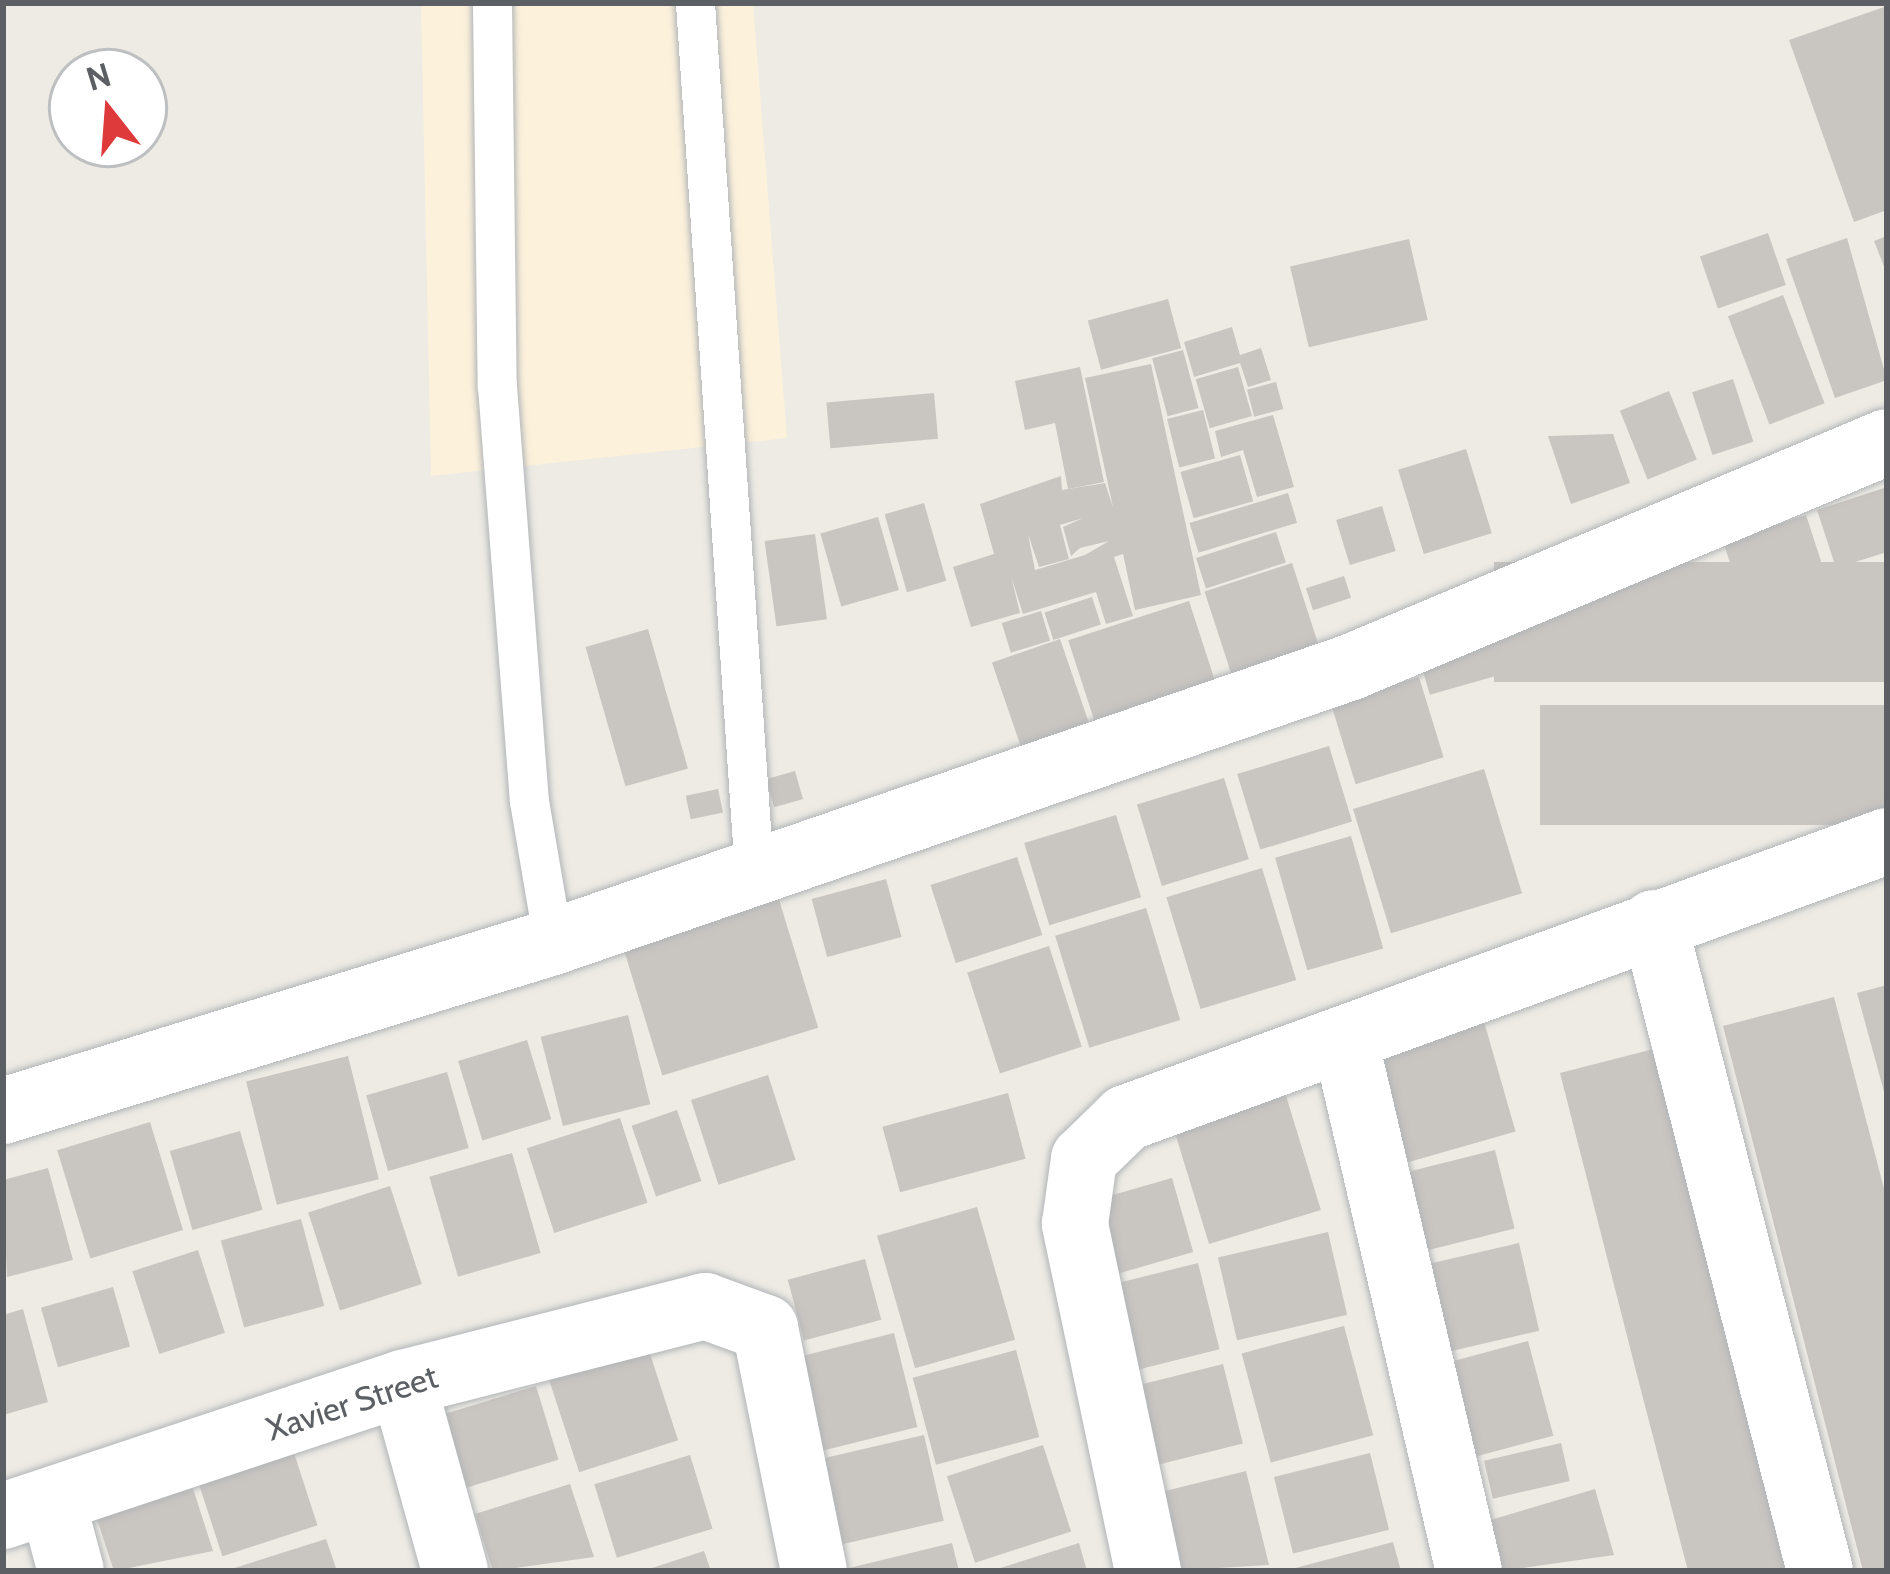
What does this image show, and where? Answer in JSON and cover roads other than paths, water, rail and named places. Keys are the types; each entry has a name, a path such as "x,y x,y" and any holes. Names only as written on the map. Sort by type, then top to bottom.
{"street":[{"path":"3,1111 553,942 1351,667 1887,442"},
{"path":"1148,1571 1075,1224 1084,1159 1126,1118 1346,1044 1654,923 1887,841"},
{"path":"1654,923 1820,1571"},
{"path":"1346,1044 1469,1571"},
{"name":"Xavier Street","path":"28,1510 403,1383 706,1306 765,1328 814,1571"},
{"path":"403,1383 455,1571"},
{"path":"28,1510 71,1571"}],"lane":[{"path":"492,3 496,386 529,802 553,942"},
{"path":"695,3 754,873"}]}
